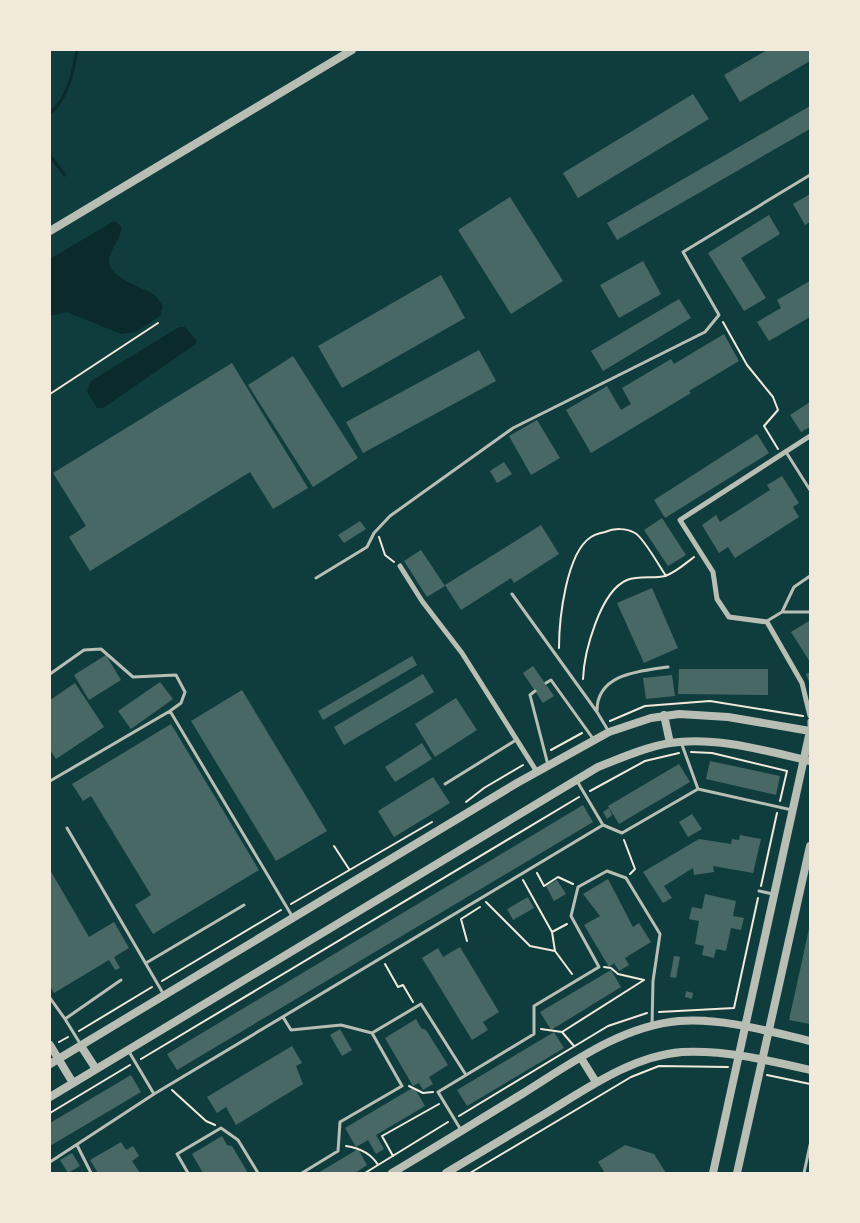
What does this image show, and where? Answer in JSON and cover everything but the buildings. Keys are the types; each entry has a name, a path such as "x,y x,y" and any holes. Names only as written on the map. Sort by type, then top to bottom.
{"street":[{"path":"50,231 352,50"},
{"path":"810,436 680,520 713,572 717,600 729,617 766,622 802,683 810,716"},
{"path":"400,566 422,601 462,653 537,772"},
{"path":"50,1064 537,772 609,732 664,715 679,714 728,717 810,731"},
{"path":"664,715 670,743"},
{"path":"713,1173 792,810 807,760 810,721"},
{"path":"50,1097 598,767 670,743 681,742 723,744 807,760"},
{"path":"737,1173 810,846"},
{"path":"392,1173 581,1058 626,1034 652,1026 678,1022 706,1021 745,1026 810,1041"},
{"path":"51,1046 73,1083"},
{"path":"81,1046 96,1070"},
{"path":"446,1173 596,1082 658,1056 680,1052 739,1054 810,1070"},
{"path":"581,1058 596,1082"}],"lane":[{"path":"316,578 367,547 374,532 390,516 513,428 705,332 719,315 682,252 810,175"},
{"path":"783,453 810,490"},
{"path":"782,612 794,587 810,576"},
{"path":"512,594 582,694 597,712 609,732"},
{"path":"766,622 782,612 810,612"},
{"path":"50,674 84,650 101,649 133,677 176,675 185,692 181,703 170,711 50,781"},
{"path":"597,712 597,698 604,687 631,673 668,668"},
{"path":"546,683 551,680 594,740"},
{"path":"535,691 530,694 548,766"},
{"path":"170,711 294,918"},
{"path":"445,784 516,740"},
{"path":"681,742 698,789"},
{"path":"577,780 602,825 622,833 698,789 792,810"},
{"path":"50,1162 154,1094 602,825"},
{"path":"67,828 165,996"},
{"path":"462,1131 438,1092 534,1034 534,1006 599,967 571,916 578,887 607,871 626,878 660,934 653,980 652,1026"},
{"path":"758,891 774,894"},
{"path":"146,964 244,904"},
{"path":"65,1019 121,980"},
{"path":"50,998 81,1046"},
{"path":"283,1017 291,1030 341,1025 372,1033 422,1004 466,1075"},
{"path":"302,1173 338,1151 340,1122 402,1086 372,1033"},
{"path":"128,1050 154,1094"},
{"path":"188,1173 177,1154 221,1128 238,1140 258,1173"},
{"path":"77,1145 90,1173"},
{"path":"804,1173 810,1146"}],"path":[{"path":"719,315 747,365 773,397 778,410 764,426 783,453"},
{"path":"50,394 158,323"},
{"path":"563,667 558,647 560,618 569,575 578,550 591,537 609,530 625,529 636,533 666,576"},
{"path":"378,534 385,555 400,566"},
{"path":"582,694 583,666 600,612 612,593 626,581 644,576 666,576 700,553"},
{"path":"50,1113 584,794 645,761 685,752 712,753 786,771"},
{"path":"622,833 635,869"},
{"path":"334,846 349,869"},
{"path":"537,873 544,886 558,877 578,887"},
{"path":"520,874 552,932 555,951 577,980"},
{"path":"482,897 530,946 555,951"},
{"path":"468,941 461,919 477,910"},
{"path":"552,932 574,920"},
{"path":"385,964 398,987 403,984 416,1007"},
{"path":"548,1031 562,1032 644,980 618,974 607,968"},
{"path":"51,1046 82,1029"},
{"path":"562,1032 574,1046"},
{"path":"470,1173 631,1077 659,1066 729,1067"},
{"path":"767,1075 810,1084"},
{"path":"402,1086 414,1086 423,1093 438,1092"},
{"path":"172,1091 182,1096 206,1120 221,1128"},
{"path":"393,1156 382,1136 444,1101"},
{"path":"354,1147 374,1158 378,1165"}],"water":[{"path":"114,221 121,226 121,231 110,255 110,265 113,271 126,281 156,297 163,306 160,316 136,332 121,334 67,312 50,316 50,259"},
{"path":"179,327 185,327 197,341 196,344 103,408 97,408 87,392 91,381"}],"waterway":[{"path":"50,113 65,93 77,50"},
{"path":"50,156 65,175"}]}
